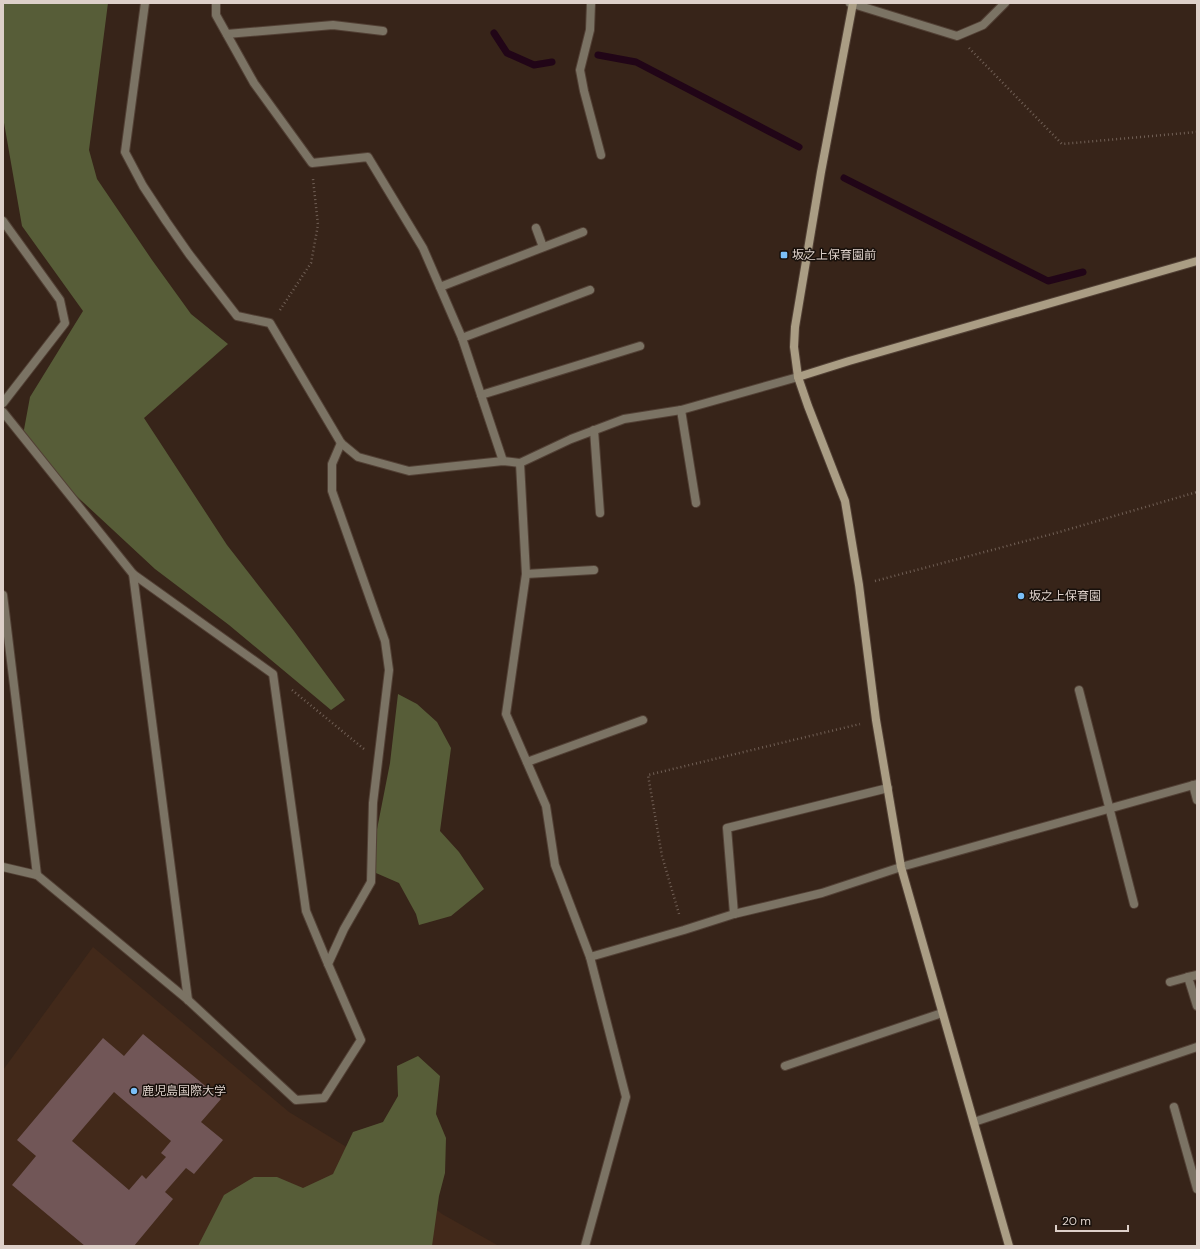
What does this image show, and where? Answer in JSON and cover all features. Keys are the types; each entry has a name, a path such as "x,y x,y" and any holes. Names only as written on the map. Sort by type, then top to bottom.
{"street":[{"path":"145,3 125,152 143,186 189,254 237,316 270,323 341,443 358,457 409,471 503,461 520,463 572,439 624,419 681,410 1197,261"},
{"path":"216,3 216,15 254,83 312,163 368,157 423,248 462,338 503,461"},
{"path":"591,3 590,30 580,70 601,155"},
{"path":"850,3 957,36 983,25 1004,3"},
{"path":"853,3 821,172 795,327 794,347 798,377 845,501 859,585 876,720 901,867 1009,1246"},
{"path":"227,34 333,25 383,32"},
{"path":"3,221 60,300 65,322 3,403"},
{"path":"536,228 544,247"},
{"path":"440,287 583,232"},
{"path":"462,338 590,290"},
{"path":"480,395 640,346"},
{"path":"681,410 696,503"},
{"path":"3,412 132,574 273,674 306,911 361,1040 324,1098 296,1100 188,1000 37,875 3,867"},
{"path":"594,430 600,513"},
{"path":"328,964 344,929 371,882 373,803 389,670 385,641 332,491 332,464 341,443"},
{"path":"520,463 526,574 506,714 546,806 555,865 590,957 626,1097 585,1246"},
{"path":"526,574 594,570"},
{"path":"132,574 188,1000"},
{"path":"3,595 37,875"},
{"path":"1079,690 1134,904"},
{"path":"527,762 643,720"},
{"path":"590,957 734,914 822,892 901,867 1195,784 1197,800"},
{"path":"734,914 727,828 888,788"},
{"path":"1170,982 1197,975"},
{"path":"1188,978 1197,1006"},
{"path":"785,1066 942,1013"},
{"path":"974,1122 1197,1047"},
{"path":"1174,1107 1197,1189"}],"path":[{"path":"957,36 1062,144 1197,132"},
{"path":"270,323 311,263 318,225 312,163"},
{"path":"859,585 1056,533 1197,492"},
{"path":"273,674 378,761"},
{"path":"684,930 662,856 648,775 876,720"}],"shaded area":[{"name":"鹿児島国際大学","path":"93,947 289,1112 404,1182 442,1214 499,1246 3,1246 3,1070"}],"green space":[{"path":"3,3 108,3 89,150 97,179 191,314 228,344 144,418 227,545 294,631 345,700 331,710 229,625 155,569 70,490 23,435 30,397 83,311 22,226 3,117"},
{"path":"398,694 417,704 437,722 451,748 440,831 459,852 484,889 451,916 419,925 416,914 399,883 369,870 390,763"},
{"path":"418,1056 440,1076 436,1114 446,1138 445,1173 439,1196 432,1246 198,1246 224,1195 254,1177 277,1177 303,1188 333,1174 353,1132 383,1122 398,1096 397,1066"}],"building":[{"path":"143,1034 221,1099 201,1122 223,1140 194,1174 186,1168 165,1192 173,1199 134,1246 85,1246 12,1185 36,1156 17,1140 103,1038 124,1056","holes":["114,1092 171,1141 161,1153 166,1157 146,1179 142,1175 129,1190 72,1141"]}],"waterway":[{"path":"494,33 507,53 534,65 552,62"},
{"path":"598,55 636,62 799,147"},
{"path":"844,178 1048,281 1083,272"}],"place":[{"name":"坂之上保育園前","path":"784,255"},
{"name":"坂之上保育園","path":"1021,596"},
{"name":"鹿児島国際大学","path":"134,1091"}]}
